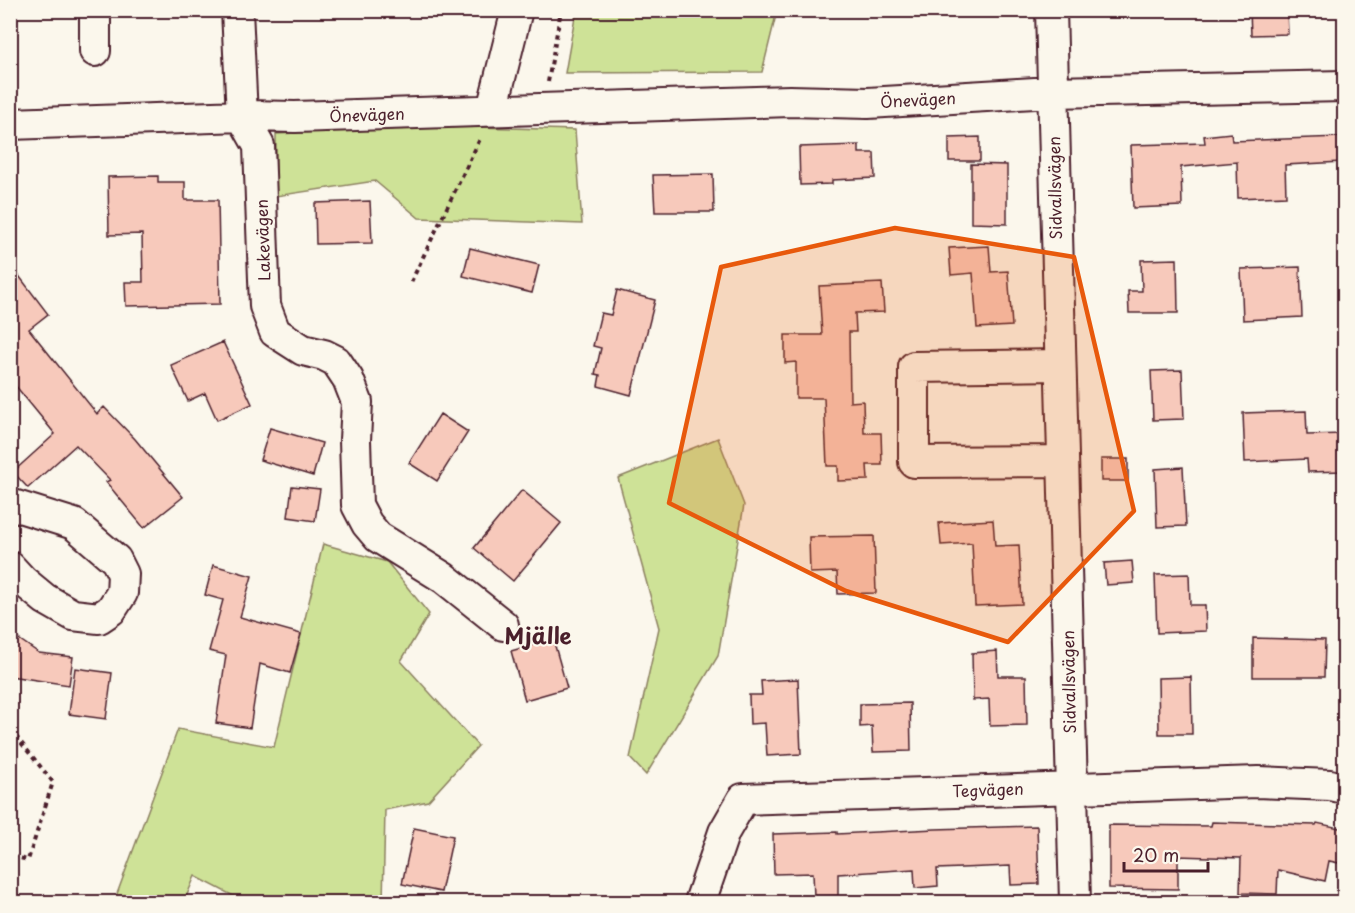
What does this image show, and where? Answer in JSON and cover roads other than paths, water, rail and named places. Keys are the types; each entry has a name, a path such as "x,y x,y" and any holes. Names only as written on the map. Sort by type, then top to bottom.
{"street":[{"path":"95,10 95,51"},
{"path":"237,10 242,116"},
{"path":"492,110 517,10"},
{"name":"Sidvallsvägen","path":"1051,10 1075,903"},
{"name":"Önevägen","path":"10,124 790,102 868,103 1052,92 1344,86"},
{"name":"Lakevägen","path":"242,116 259,146 265,306 275,332 303,350 324,355 336,361 348,379 357,402 355,440 357,505 378,537 444,578 503,625"},
{"path":"1060,365 914,367 914,462 1063,461"},
{"path":"10,504 74,524 116,560 123,574 122,593 111,610 99,618 73,615 45,599 10,567"},
{"name":"Tegvägen","path":"700,903 724,832 743,799 1258,782 1330,785 1344,789"}],"district":[{"name":"Mjälle","path":"538,636"}]}
